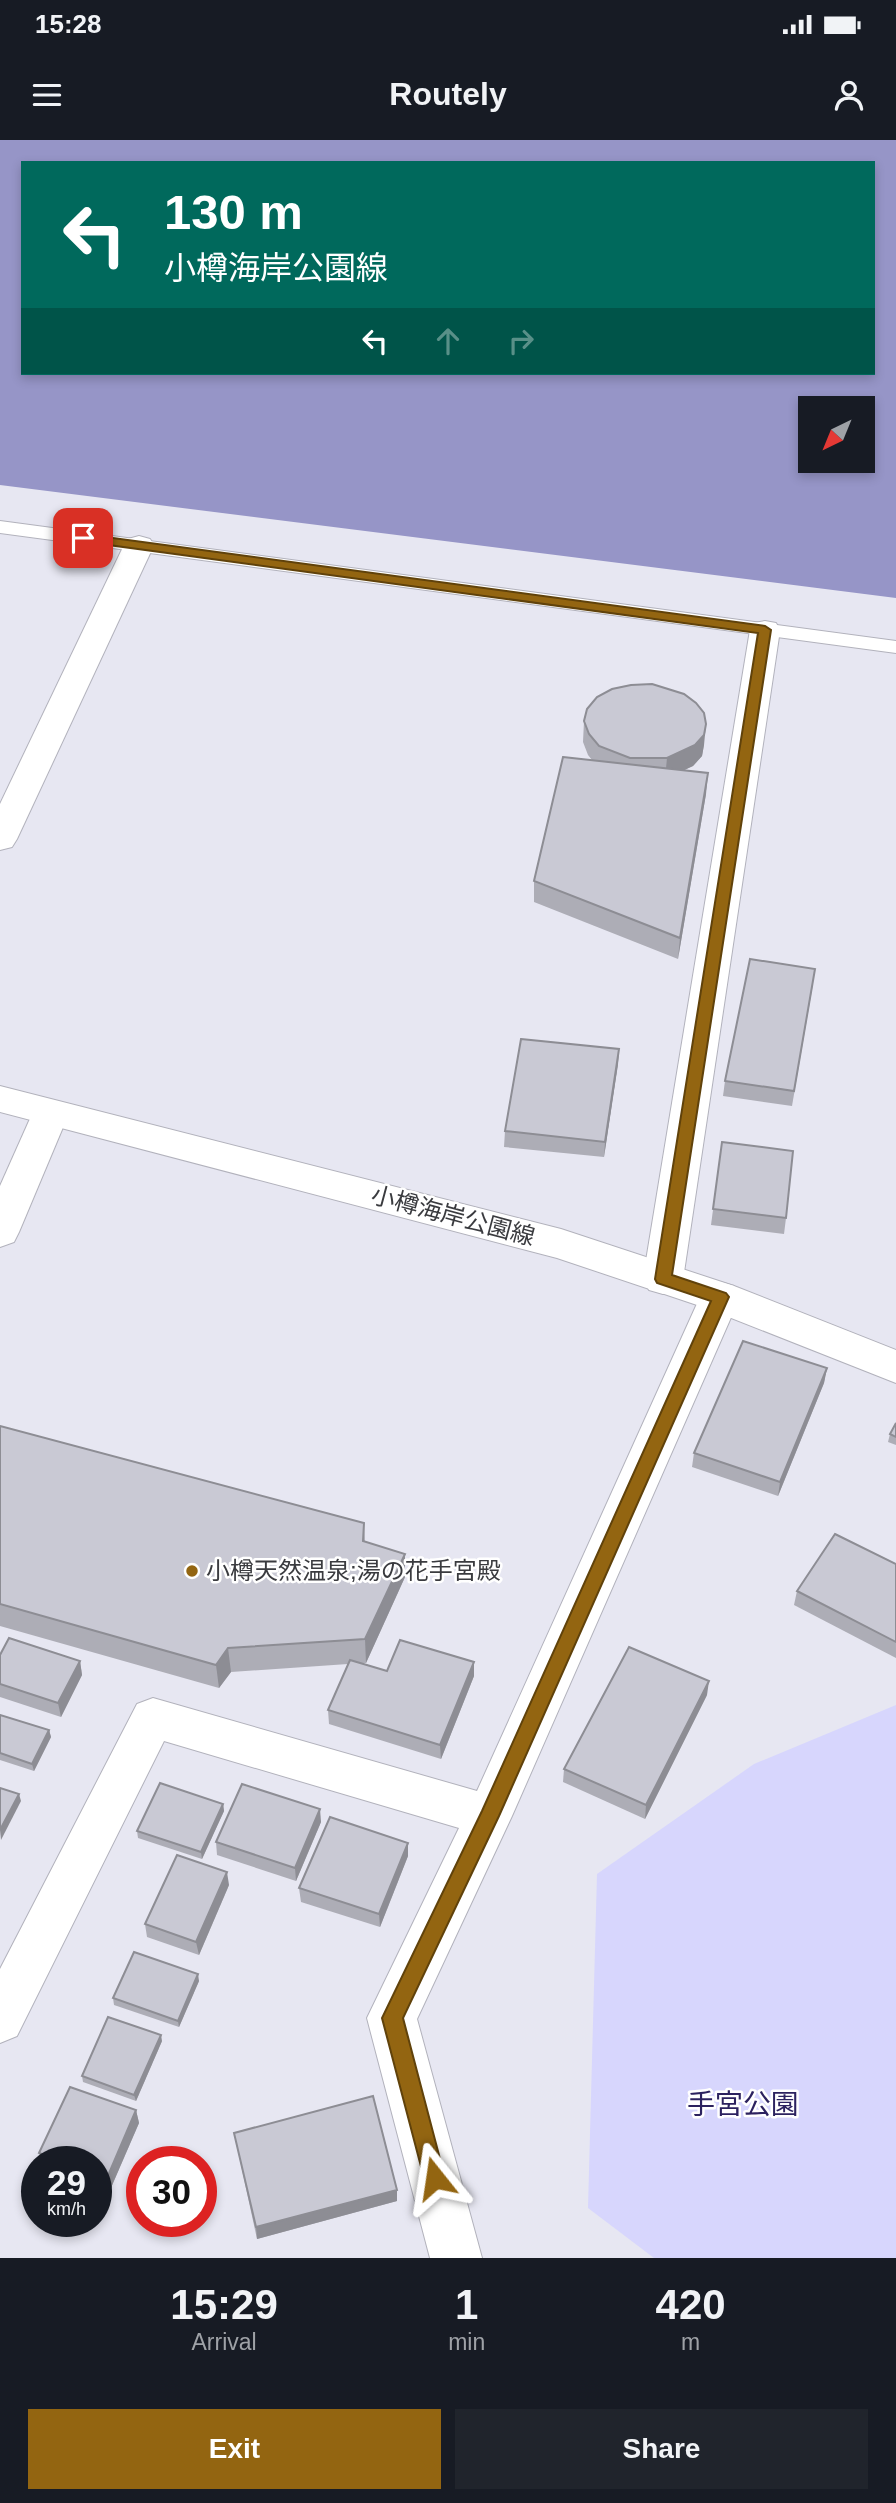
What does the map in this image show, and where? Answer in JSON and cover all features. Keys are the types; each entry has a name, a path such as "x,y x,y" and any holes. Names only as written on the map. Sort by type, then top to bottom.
{"street":[{"path":"0,839 139,545"},
{"path":"663,1279 765,630"},
{"name":"小樽海岸公園線","path":"0,1099 561,1244 720,1297 896,1367"},
{"path":"0,1232 50,1113"},
{"path":"456,2258 392,2018 489,1816 720,1297"},
{"path":"0,2019 153,1718 489,1816"}],"lane":[{"path":"0,527 896,648"}],"green space":[{"name":"手宮公園","path":"896,1705 896,2258 654,2258 588,2208 597,1874 754,1764"}],"shaded area":[{"path":"0,140 896,140 896,598 0,485"}],"building":[{"path":"652,684 684,694 696,703 704,713 704,735 695,745 667,758 630,758 599,746 589,734 584,721 587,709 597,697 612,689"},
{"path":"563,757 708,773 680,938 534,881"},
{"path":"750,959 815,969 794,1091 725,1081"},
{"path":"521,1039 619,1049 605,1142 505,1131"},
{"path":"722,1142 793,1151 786,1218 713,1209"},
{"path":"743,1341 827,1368 780,1482 694,1453"},
{"path":"896,1423 896,1437 890,1434"},
{"name":"小樽天然温泉;湯の花手宮殿","path":"0,1426 364,1523 363,1541 405,1554 365,1639 228,1648 216,1665 0,1604"},
{"path":"835,1534 896,1564 896,1642 797,1591"},
{"path":"9,1638 80,1661 58,1703 0,1684 0,1655"},
{"path":"400,1640 474,1662 440,1745 328,1710 350,1660 387,1671"},
{"path":"629,1647 709,1681 646,1805 564,1769"},
{"path":"0,1715 49,1730 32,1764 0,1753"},
{"path":"160,1783 223,1804 201,1852 137,1831"},
{"path":"242,1784 320,1809 295,1868 216,1842"},
{"path":"0,1788 19,1794 0,1830"},
{"path":"330,1817 408,1843 379,1914 299,1888"},
{"path":"177,1855 227,1872 196,1942 145,1924"},
{"path":"134,1952 198,1974 178,2021 113,1998"},
{"path":"108,2017 161,2035 134,2095 82,2076"},
{"path":"70,2087 136,2110 112,2166 112,2146 42,2146"},
{"path":"373,2096 397,2190 256,2227 234,2133"}],"place":[{"name":"小樽天然温泉;湯の花手宮殿","path":"192,1571"}],"route":[{"path":"83,538 765,630 663,1279 720,1297 489,1816 392,2018 435,2178"}]}
